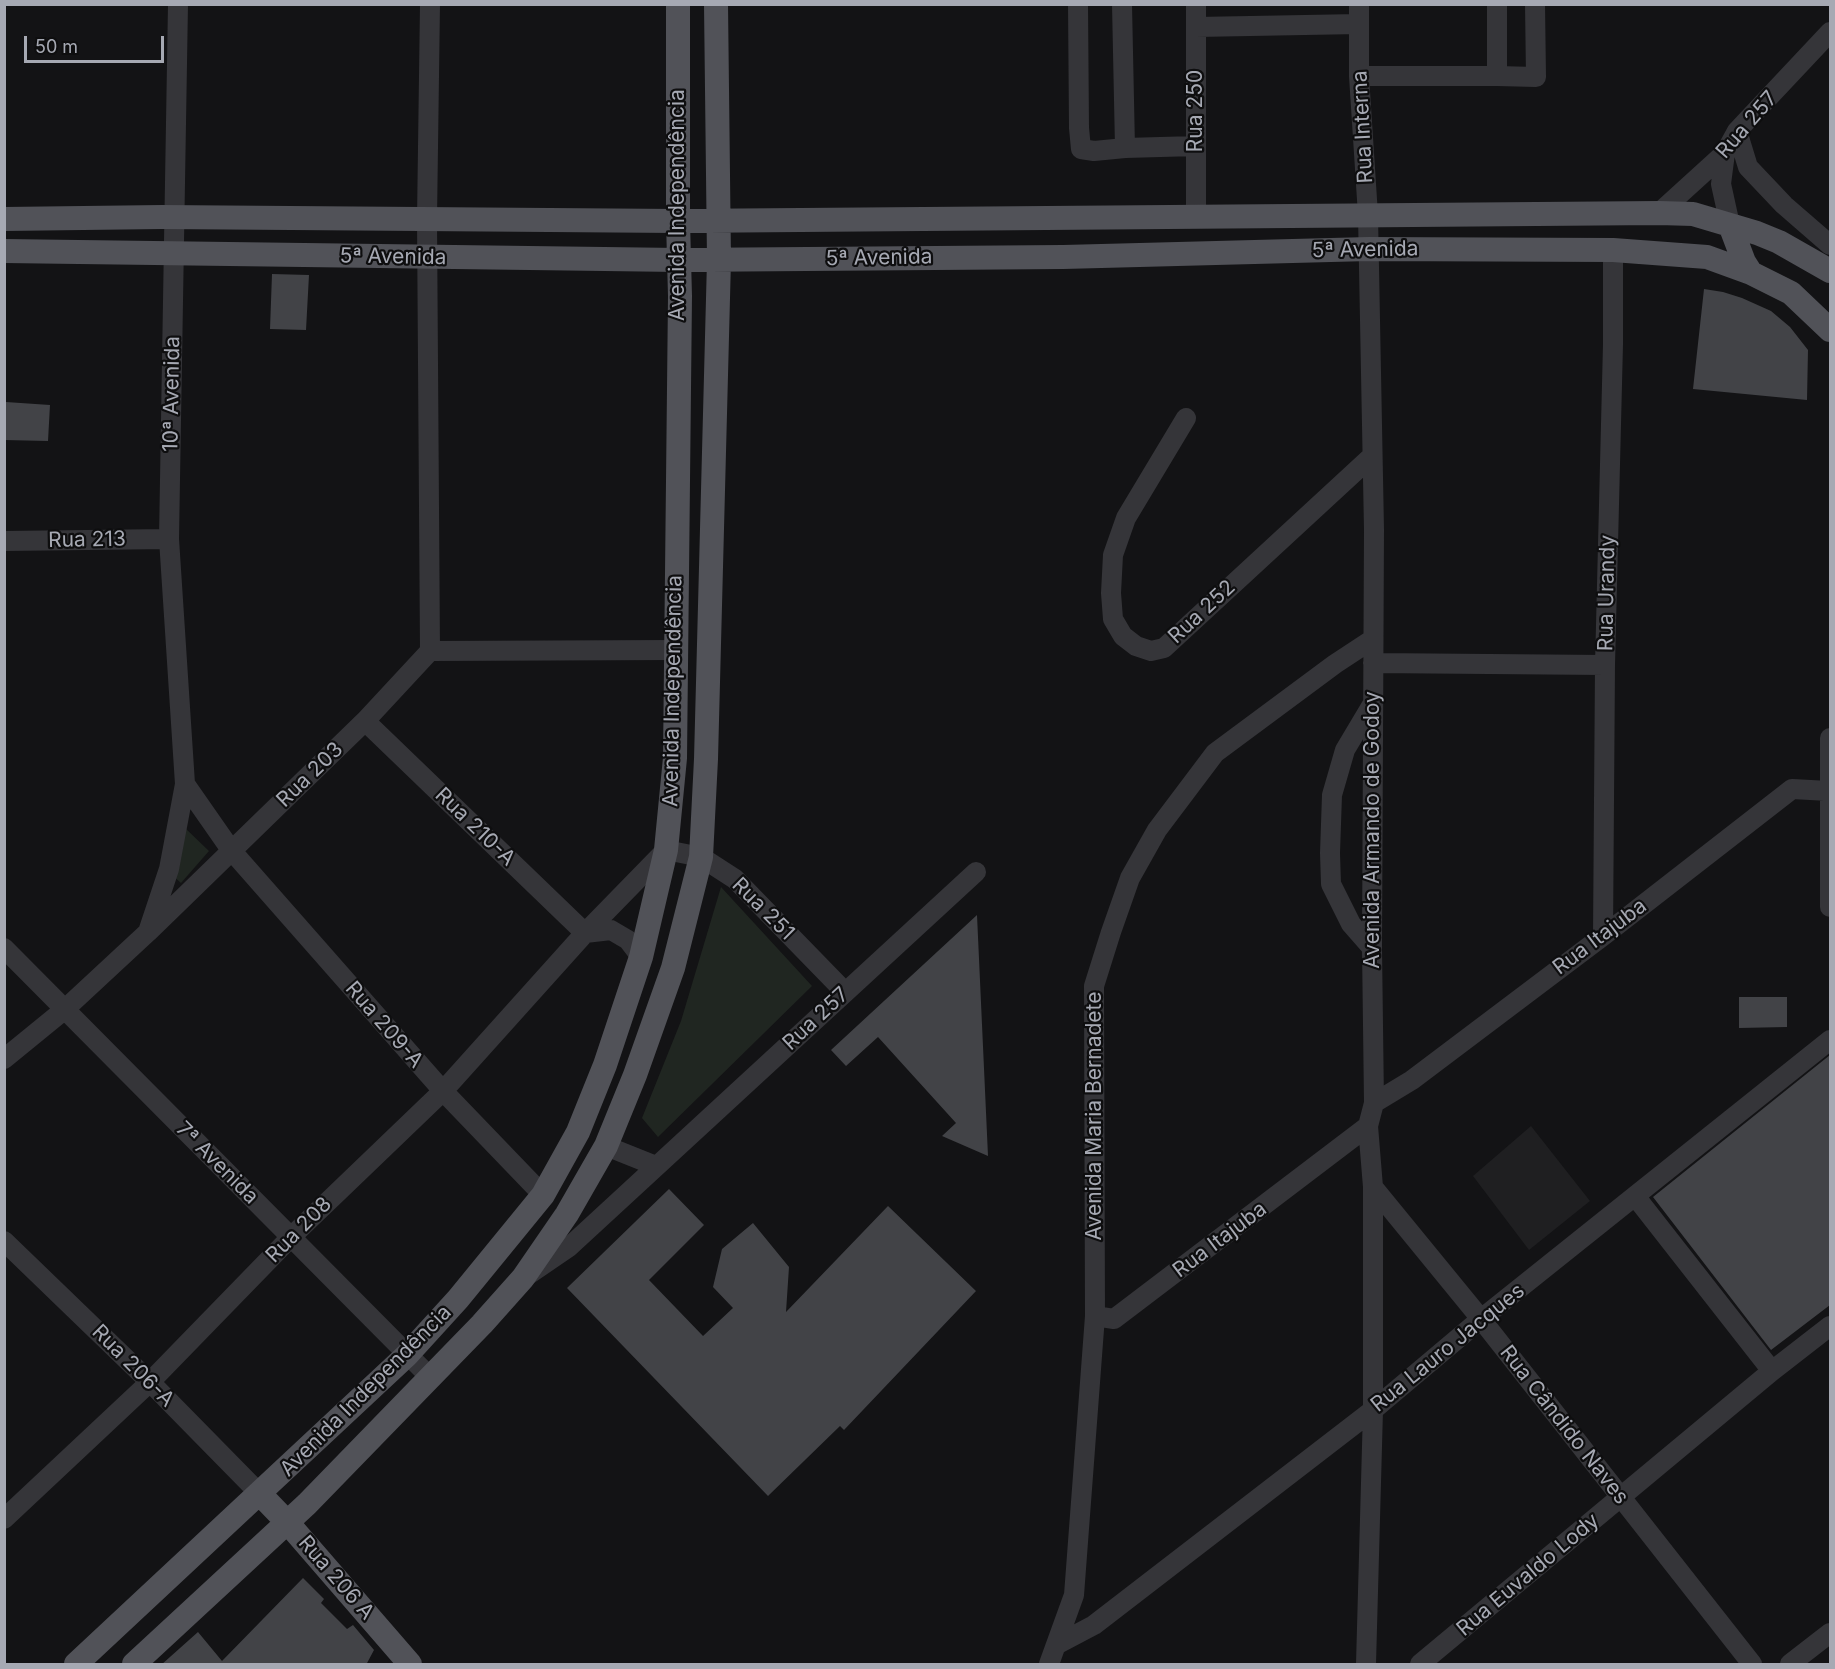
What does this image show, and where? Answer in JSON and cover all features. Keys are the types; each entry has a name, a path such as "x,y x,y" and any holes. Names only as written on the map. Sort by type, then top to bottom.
{"main road":[{"name":"Avenida Independência","path":"76,1665 407,1355 458,1299 543,1195 578,1132 605,1065 641,957 666,850 675,758 679,260 678,4"},
{"name":"Avenida Independência","path":"134,1665 287,1522 482,1324 523,1278 567,1214 606,1146 635,1075 673,968 701,857 706,759 719,260 716,4"},
{"name":"5ª Avenida","path":"11,220 174,217 678,221 1659,213 1693,214 1730,225 1779,242 1830,271"},
{"path":"1730,225 1744,262 1751,273"},
{"name":"5ª Avenida","path":"4,251 719,260 1063,257 1369,249 1613,250 1707,257 1751,273 1791,293 1830,330"},
{"path":"458,1299 482,1324"},
{"name":"Rua 206 A","path":"260,1494 287,1522 405,1663"}],"street":[{"name":"10ª Avenida","path":"148,932 169,868 185,784 170,539 178,4"},
{"path":"430,4 427,219 430,651 675,650"},
{"path":"1078,4 1081,149 1094,151 1196,146"},
{"path":"1122,4 1125,148"},
{"name":"Rua 250","path":"1196,4 1196,218"},
{"path":"1497,4 1497,76"},
{"path":"1359,76 1536,77 1535,4"},
{"path":"1196,27 1359,14"},
{"name":"Rua Interna","path":"1359,14 1359,76 1369,249"},
{"name":"Rua 257","path":"1659,213 1725,153 1737,130 1830,32"},
{"path":"1737,130 1748,167 1784,205 1830,245"},
{"path":"1725,153 1721,184 1730,225"},
{"name":"Avenida Armando de Godoy","path":"1366,1665 1372,1410 1373,1188 1368,1126 1374,1103 1369,249"},
{"name":"Rua Urandy","path":"1603,936 1605,665 1613,344 1613,250"},
{"name":"Rua 252","path":"1186,418 1126,518 1113,555 1110,592 1113,619 1123,636 1136,646 1151,651 1164,648 1371,456"},
{"name":"Rua 213","path":"4,541 170,539"},
{"name":"Avenida Maria Bernadete","path":"1049,1665 1074,1595 1095,1316 1094,986 1111,932 1130,878 1157,830 1215,753 1335,664 1373,639"},
{"name":"Rua 203","path":"4,1059 63,1010 148,932 365,721 430,651"},
{"path":"1373,663 1605,665"},
{"path":"1372,948 1351,924 1331,884 1330,854 1332,795 1344,750 1373,703"},
{"name":"Rua 210-A","path":"365,721 585,933"},
{"path":"1830,738 1830,907"},
{"path":"185,784 231,850"},
{"name":"Rua Itajuba","path":"1374,1103 1412,1080 1792,789 1829,791"},
{"name":"Rua 209-A","path":"231,850 443,1091 543,1195"},
{"name":"Rua 251","path":"666,850 701,857 735,879 845,992"},
{"name":"Rua 208","path":"4,1519 150,1382 291,1237 443,1091 585,933 666,850"},
{"name":"Rua 257","path":"523,1278 569,1247 976,872"},
{"path":"585,933 611,930 628,940 641,957"},
{"name":"7ª Avenida","path":"4,948 63,1010 430,1377"},
{"name":"Rua Lauro Jacques","path":"1058,1644 1094,1624 1372,1410 1481,1319 1830,1040"},
{"name":"Rua Itajuba","path":"1095,1316 1114,1319 1368,1126"},
{"path":"606,1146 656,1166"},
{"name":"Rua Cândido Naves","path":"1373,1188 1481,1319 1752,1665"},
{"path":"1635,1196 1772,1371"},
{"name":"Rua 206-A","path":"4,1241 150,1382 260,1494"},
{"name":"Rua Euvaldo Lody","path":"1420,1665 1772,1371 1830,1326"},
{"path":"1790,1665 1830,1633"}],"shaded area":[{"path":"184,827 209,851 181,883 172,875"},
{"path":"721,887 812,986 658,1137 642,1118 681,1021"},
{"path":"1531,1126 1590,1201 1529,1250 1473,1176"}],"building":[{"path":"272,274 309,275 306,330 270,329"},
{"path":"1704,289 1742,298 1771,311 1790,327 1808,350 1807,400 1693,389"},
{"path":"6,402 50,405 48,441 4,440"},
{"path":"977,915 988,1156 942,1136 956,1123 878,1037 846,1066 831,1050"},
{"path":"1739,997 1787,997 1787,1027 1739,1028"},
{"path":"1830,1055 1830,1305 1771,1350 1653,1197"},
{"path":"669,1189 704,1225 649,1280 703,1336 733,1308 713,1287 722,1249 753,1223 789,1267 786,1312 888,1206 976,1291 844,1430 840,1426 768,1496 567,1288"},
{"path":"303,1578 324,1599 321,1603 347,1629 353,1625 374,1650 366,1665 161,1665 198,1632 222,1661"}]}
